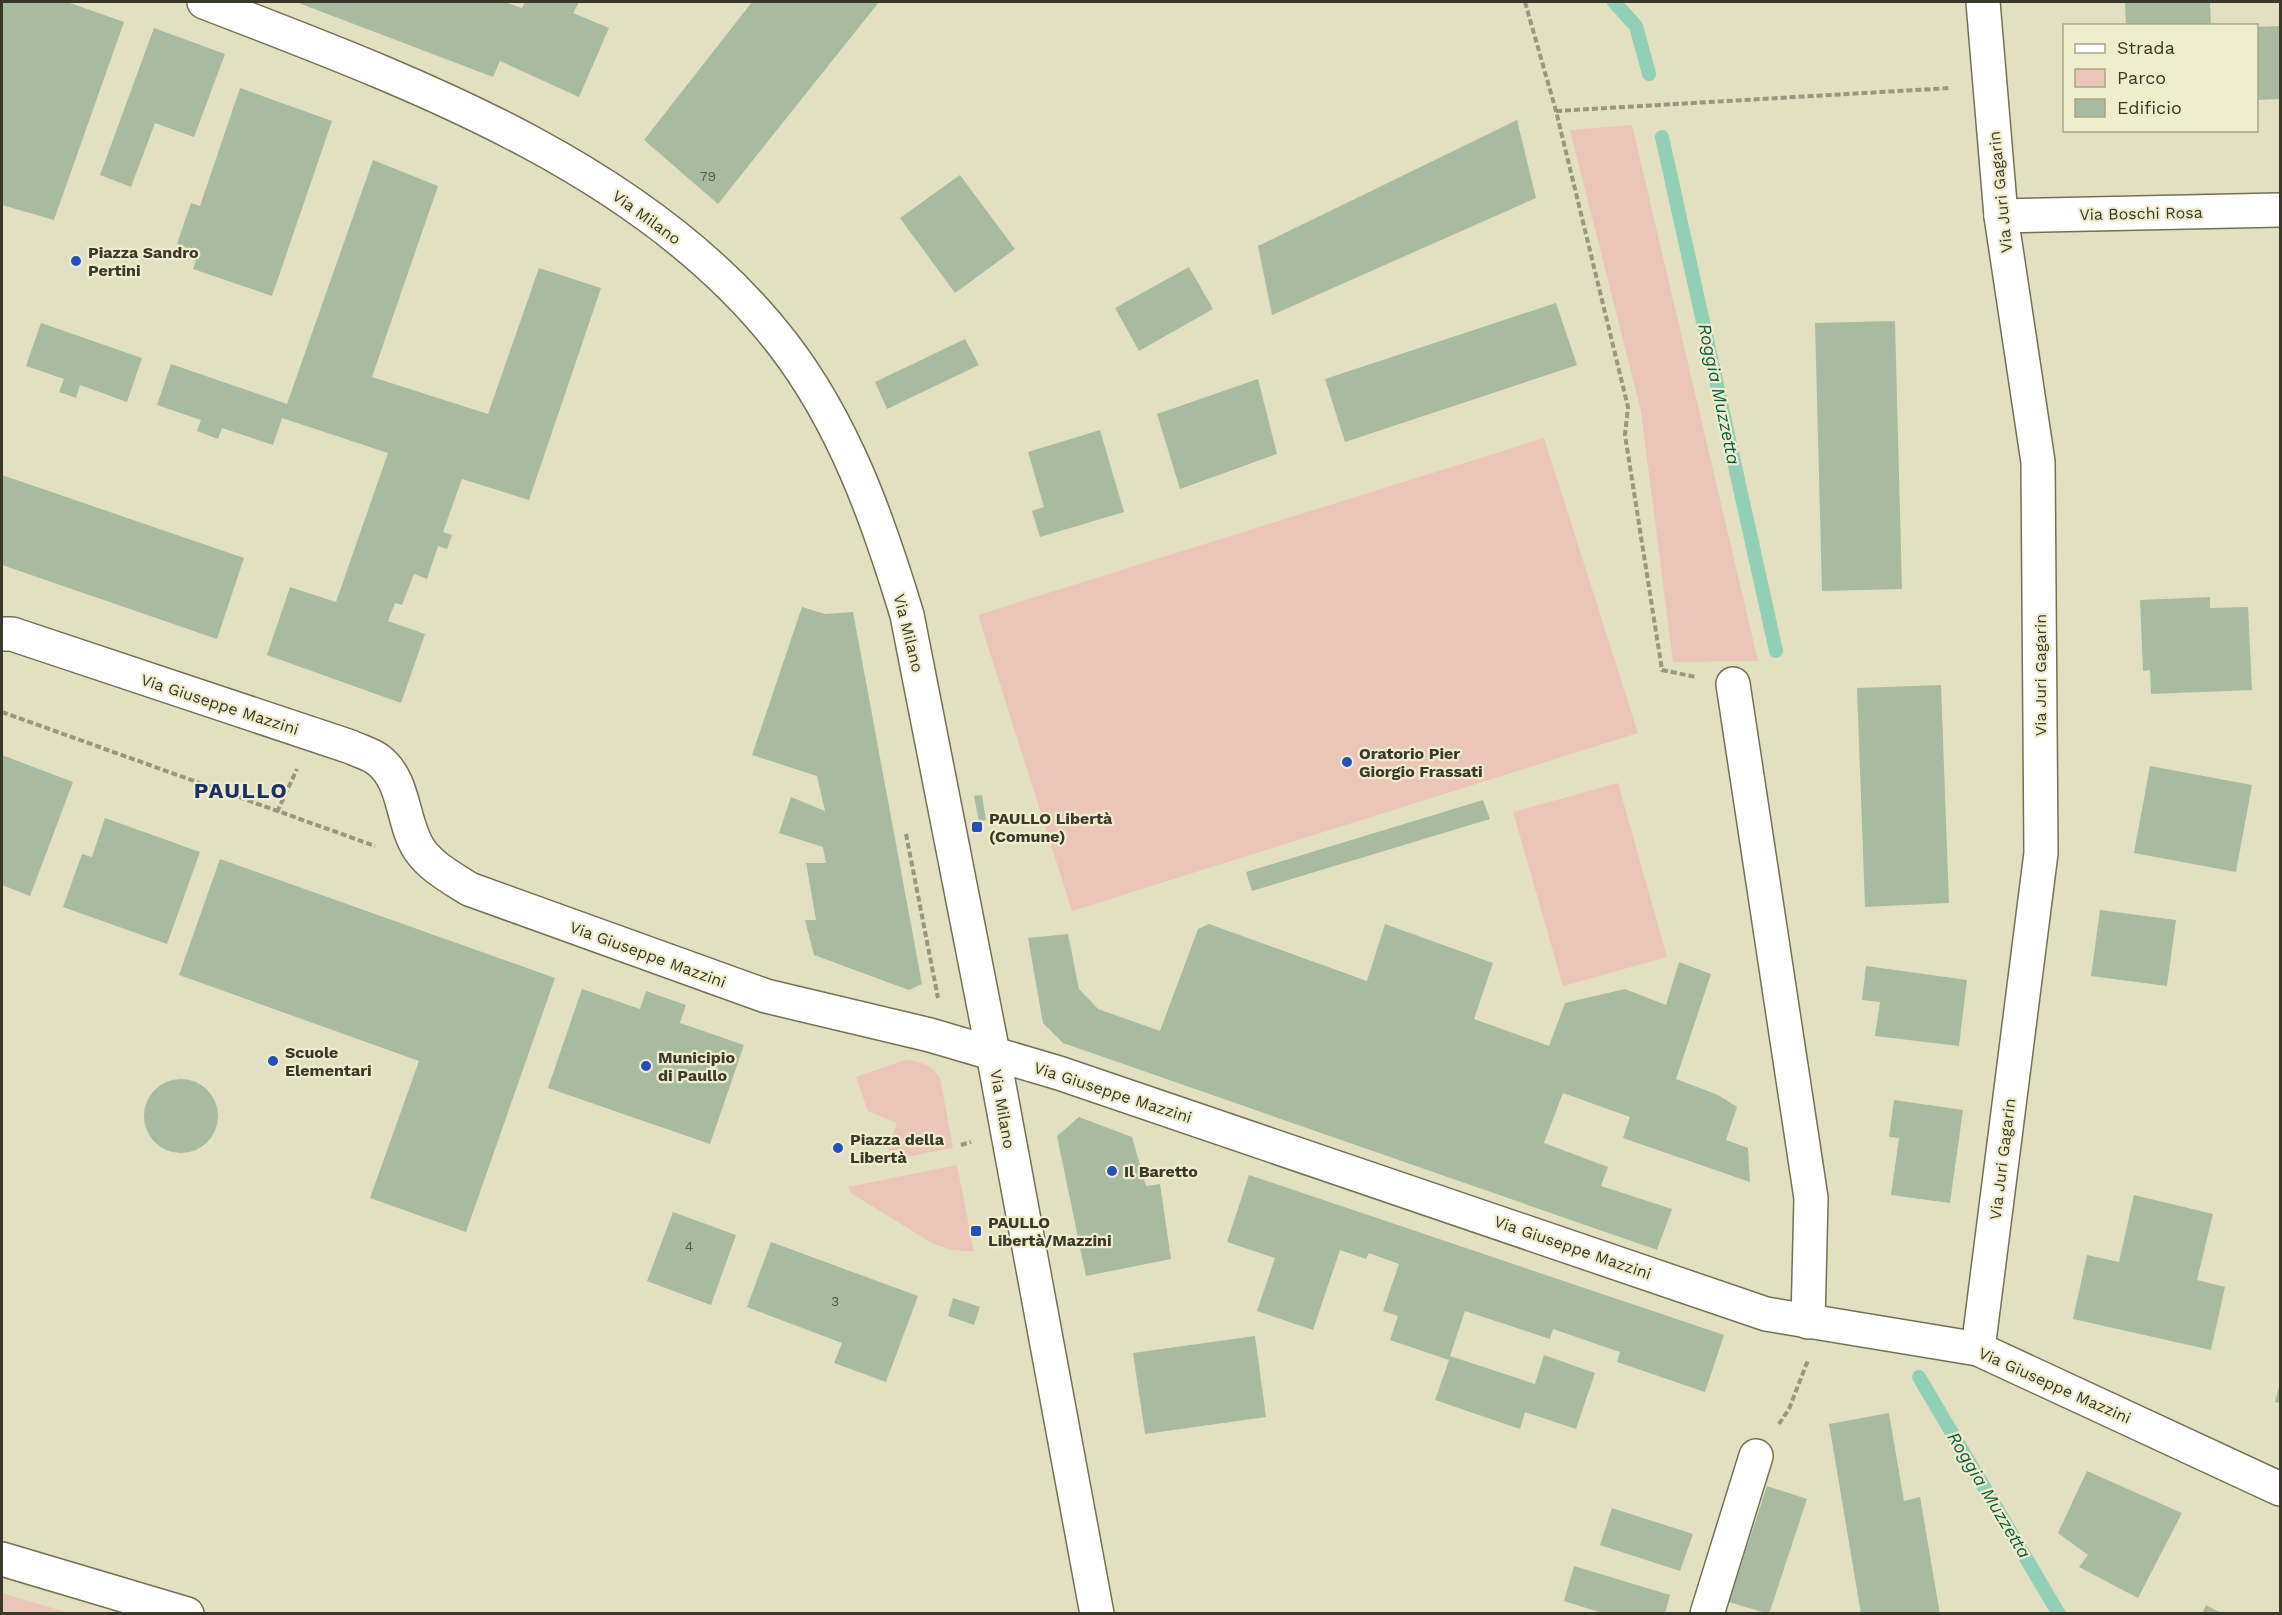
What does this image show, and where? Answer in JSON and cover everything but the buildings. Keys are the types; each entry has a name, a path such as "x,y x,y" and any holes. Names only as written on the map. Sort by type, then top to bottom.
{"street":[{"name":"Via Milano","path":"204,2 442,99 484,119 577,170 635,207 711,266 752,307 782,343 818,397 849,455 878,525 901,594 919,670 1097,1614"},
{"name":"Via Juri Gagarin","path":"1978,1349 2041,852 2038,462 2001,216 1983,2"},
{"name":"Via Boschi Rosa","path":"2001,216 2280,210"},
{"name":"Via Giuseppe Mazzini","path":"2,634 12,634 351,747 377,759 398,784 407,822 419,849 442,872 469,890 766,996 920,1032 1122,1094 1766,1314 1978,1349 2280,1489"},
{"path":"1733,684 1811,1198 1808,1322"},
{"path":"1707,1614 1756,1456"},
{"path":"2,1559 187,1614"}],"path":[{"path":"1525,2 1556,111 1628,407 1625,435 1662,670 1733,684"},
{"path":"1556,111 1990,86"},
{"path":"2,712 374,847 413,834"},
{"path":"1756,1456 1790,1410 1809,1359 1808,1322"}],"green space":[{"path":"1632,125 1758,661 1673,662 1641,411 1570,130"},
{"path":"1544,438 1638,733 1072,911 978,615"},
{"path":"1618,783 1667,957 1563,986 1513,812"},
{"path":"905,1060 925,1064 940,1078 953,1148 895,1159 888,1149 897,1123 868,1111 856,1077"},
{"path":"957,1165 974,1251 951,1250 930,1242 851,1193 848,1187"},
{"path":"2,1593 69,1613 2,1613"}],"waterway":[{"name":"Roggia Muzzetta","path":"1614,2 1636,26 1649,74"},
{"name":"Roggia Muzzetta","path":"1662,137 1776,651"},
{"name":"Roggia Muzzetta","path":"1919,1377 2059,1614"}],"place":[{"name":"Piazza Sandro Pertini","path":"76,261"},
{"name":"Oratorio Pier Giorgio Frassati","path":"1347,762"},
{"name":"PAULLO Libertà (Comune)","path":"977,827"},
{"name":"Scuole Elementari","path":"273,1061"},
{"name":"Municipio di Paullo","path":"646,1066"},
{"name":"Piazza della Libertà","path":"838,1148"},
{"name":"Il Baretto","path":"1112,1171"},
{"name":"PAULLO Libertà/Mazzini","path":"976,1231"}],"district":[{"name":"PAULLO","path":"241,790"}]}
